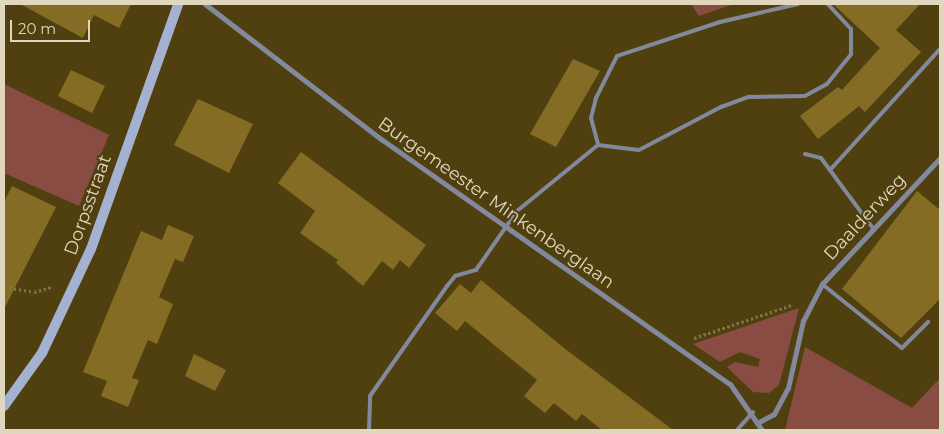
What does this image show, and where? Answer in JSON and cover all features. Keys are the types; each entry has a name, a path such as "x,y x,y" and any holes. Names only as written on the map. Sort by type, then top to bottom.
{"street":[{"name":"Dorpsstraat","path":"4,406 42,353 72,292 178,4"},
{"name":"Burgemeester Minkenberglaan","path":"206,4 381,139 730,384 760,422 762,430"},
{"name":"Daalderweg","path":"760,422 774,414 788,388 803,321 813,298 822,284 872,227 940,158"}],"lane":[{"path":"598,145 591,118 596,98 618,56 720,22 798,4"},
{"path":"369,430 370,396 401,347 455,276 476,270 508,228 517,211 598,145 639,150 721,107 749,97 805,96 827,84 851,54 851,29 828,4"},
{"path":"830,170 940,49"},
{"path":"805,154 821,158 872,227"},
{"path":"822,284 902,348 928,322"},
{"path":"737,430 753,412"}],"path":[{"path":"4,287 34,292 52,287 72,292"},
{"path":"679,349 690,339 813,298"}],"shaded area":[{"path":"691,4 734,4 699,16"},
{"path":"4,84 109,135 79,206 4,173"},
{"path":"799,308 779,385 769,393 753,392 727,367 735,362 758,367 760,359 740,352 720,362 693,344"},
{"path":"805,347 912,408 940,378 940,430 785,430"}],"building":[{"path":"20,4 131,4 119,28 94,15 83,38"},
{"path":"833,4 920,4 896,30 921,52 865,112 859,106 818,139 800,116 838,87 842,90 880,48"},
{"path":"573,59 600,71 556,147 530,134"},
{"path":"71,70 105,86 92,113 58,96"},
{"path":"198,99 253,124 229,173 174,145"},
{"path":"301,152 426,245 409,268 400,260 393,270 382,261 363,286 336,263 338,260 300,233 315,211 278,183"},
{"path":"12,186 56,207 4,309 4,202"},
{"path":"917,191 940,210 940,299 901,338 842,289"},
{"path":"168,225 194,236 183,262 175,259 159,297 173,304 157,344 148,340 132,378 139,380 128,407 101,396 107,381 83,372 141,231 162,240"},
{"path":"481,280 564,348 673,430 602,430 582,414 576,421 554,403 545,413 524,396 537,380 465,321 457,331 435,313 460,284 471,293"},
{"path":"194,354 226,370 215,391 185,376"}]}
